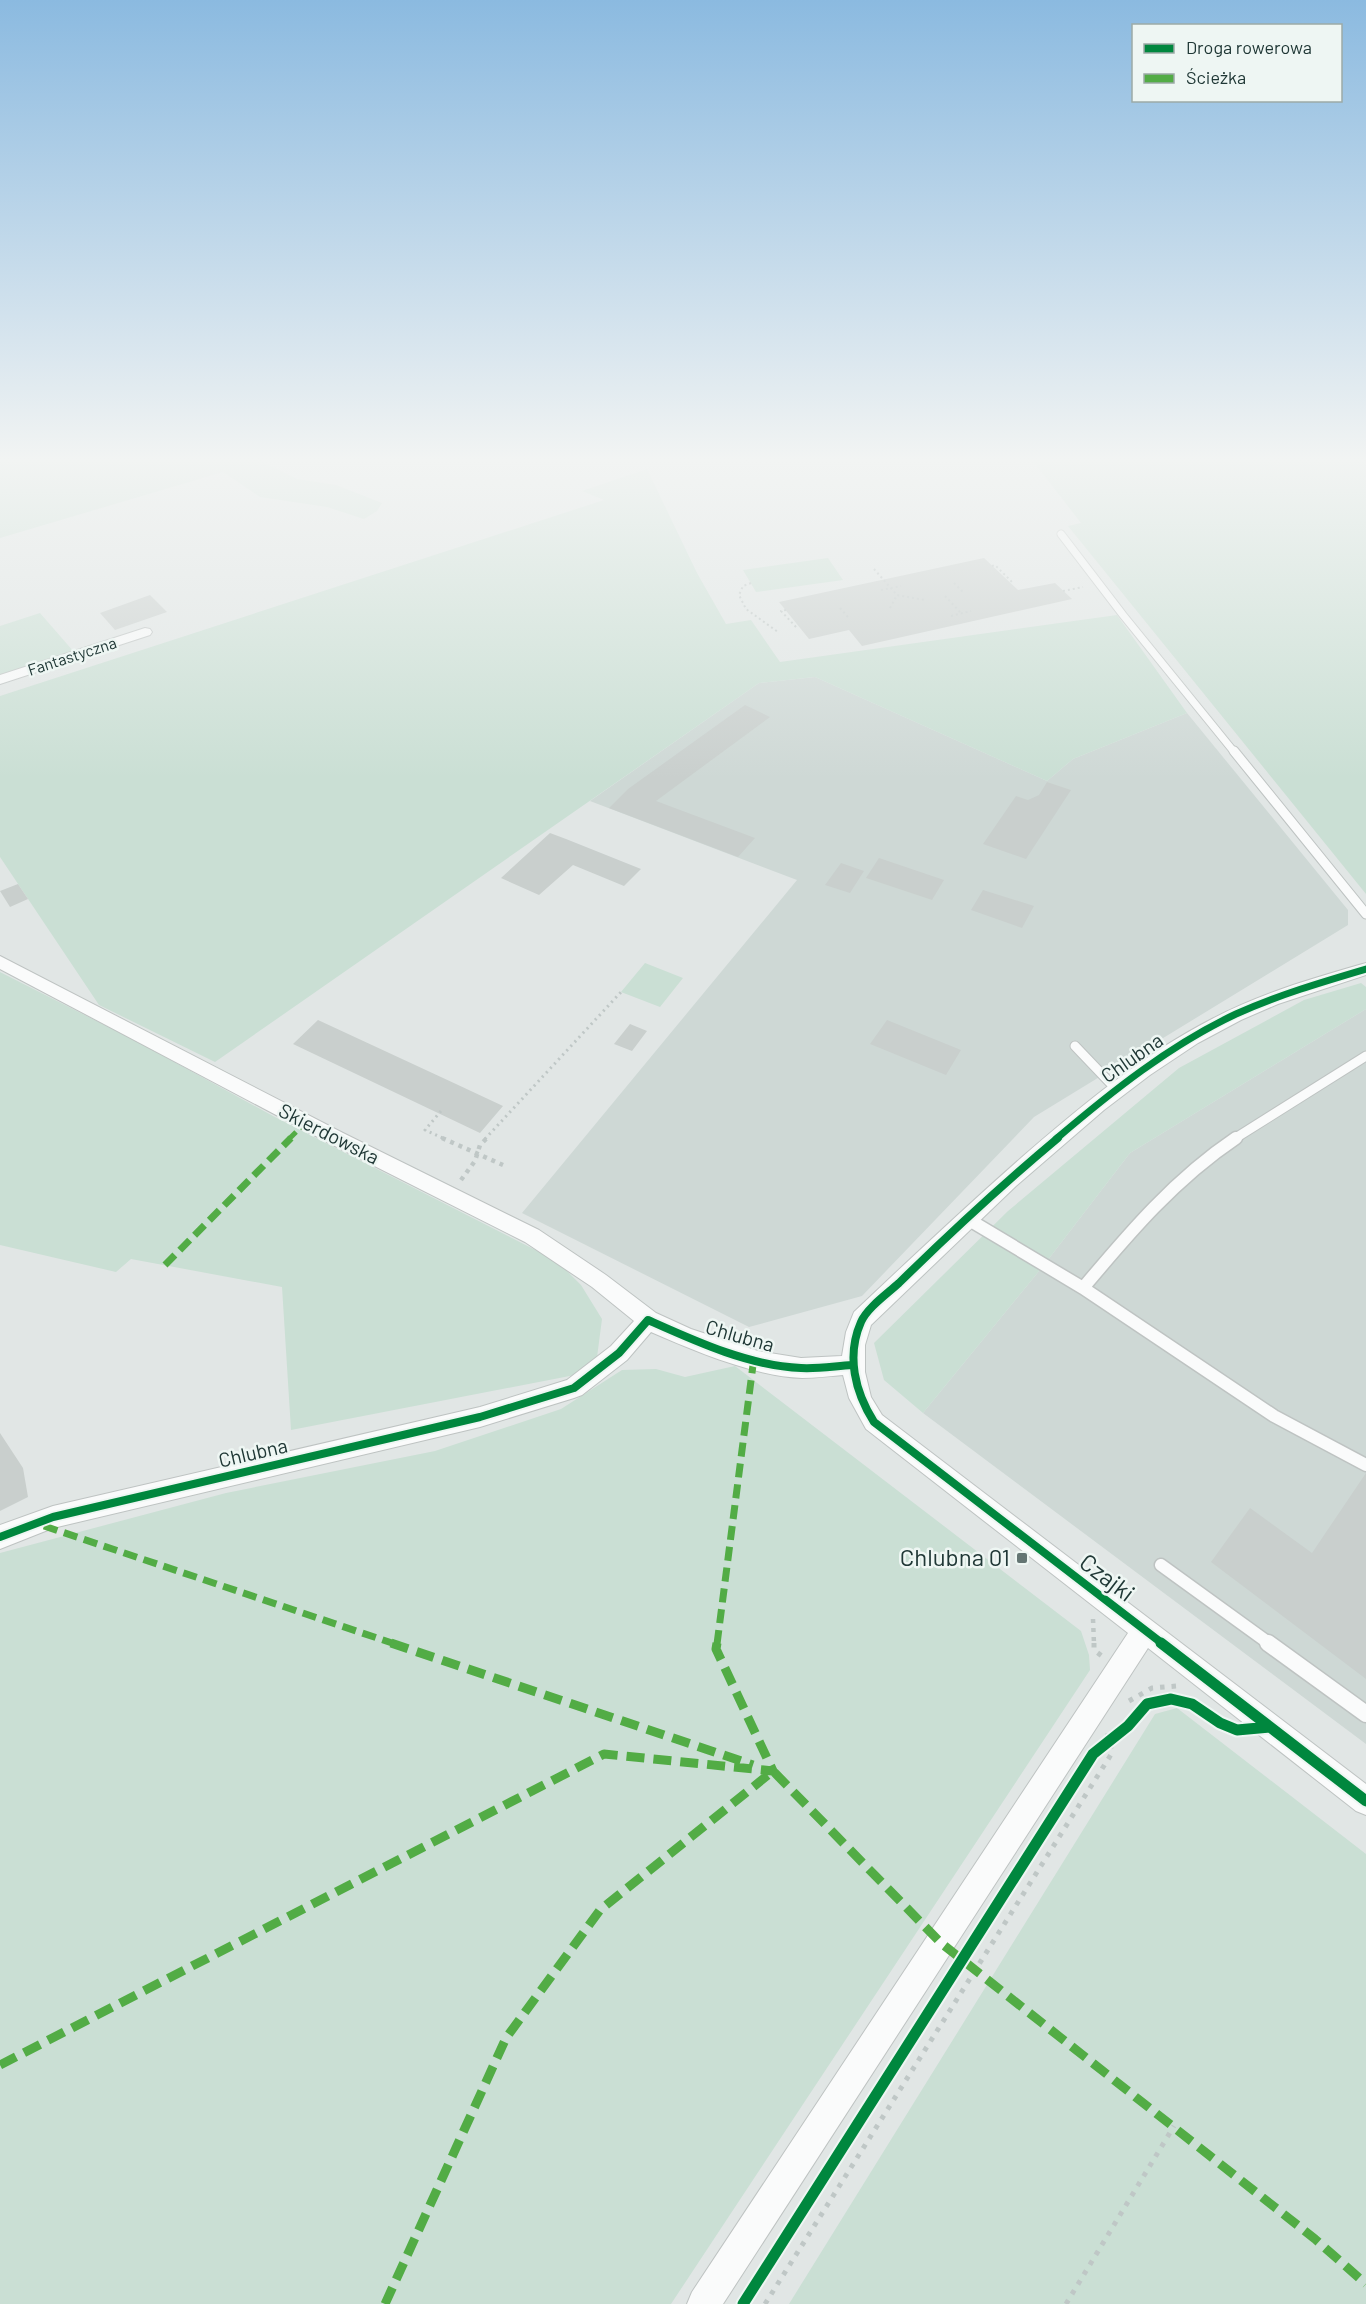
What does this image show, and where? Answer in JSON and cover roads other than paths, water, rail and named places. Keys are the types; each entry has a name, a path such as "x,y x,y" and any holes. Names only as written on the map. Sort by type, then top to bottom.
{"street":[{"name":"Fantastyczna","path":"0,680 145,632"},
{"name":"Skierdowska","path":"0,962 532,1236 599,1281 648,1320"},
{"name":"Chlubna","path":"0,1537 53,1517 480,1417 574,1388 619,1353 648,1320 695,1341 758,1361 801,1368 852,1365 858,1326 862,1319 966,1218 1089,1109 1170,1051 1219,1023 1301,988 1366,969"},
{"name":"Czajki","path":"852,1365 857,1391 865,1410 874,1422 1366,1801"},
{"path":"704,2304 1144,1630"}],"lane":[{"path":"1084,564 1366,914"},
{"path":"1075,1046 1116,1089"},
{"path":"1083,1288 1138,1224 1191,1172 1221,1149 1366,1056"},
{"path":"966,1218 1083,1288 1274,1416 1366,1465"},
{"path":"1161,1565 1366,1714"}],"place":[{"name":"Chlubna 01","path":"1022,1558"}]}
